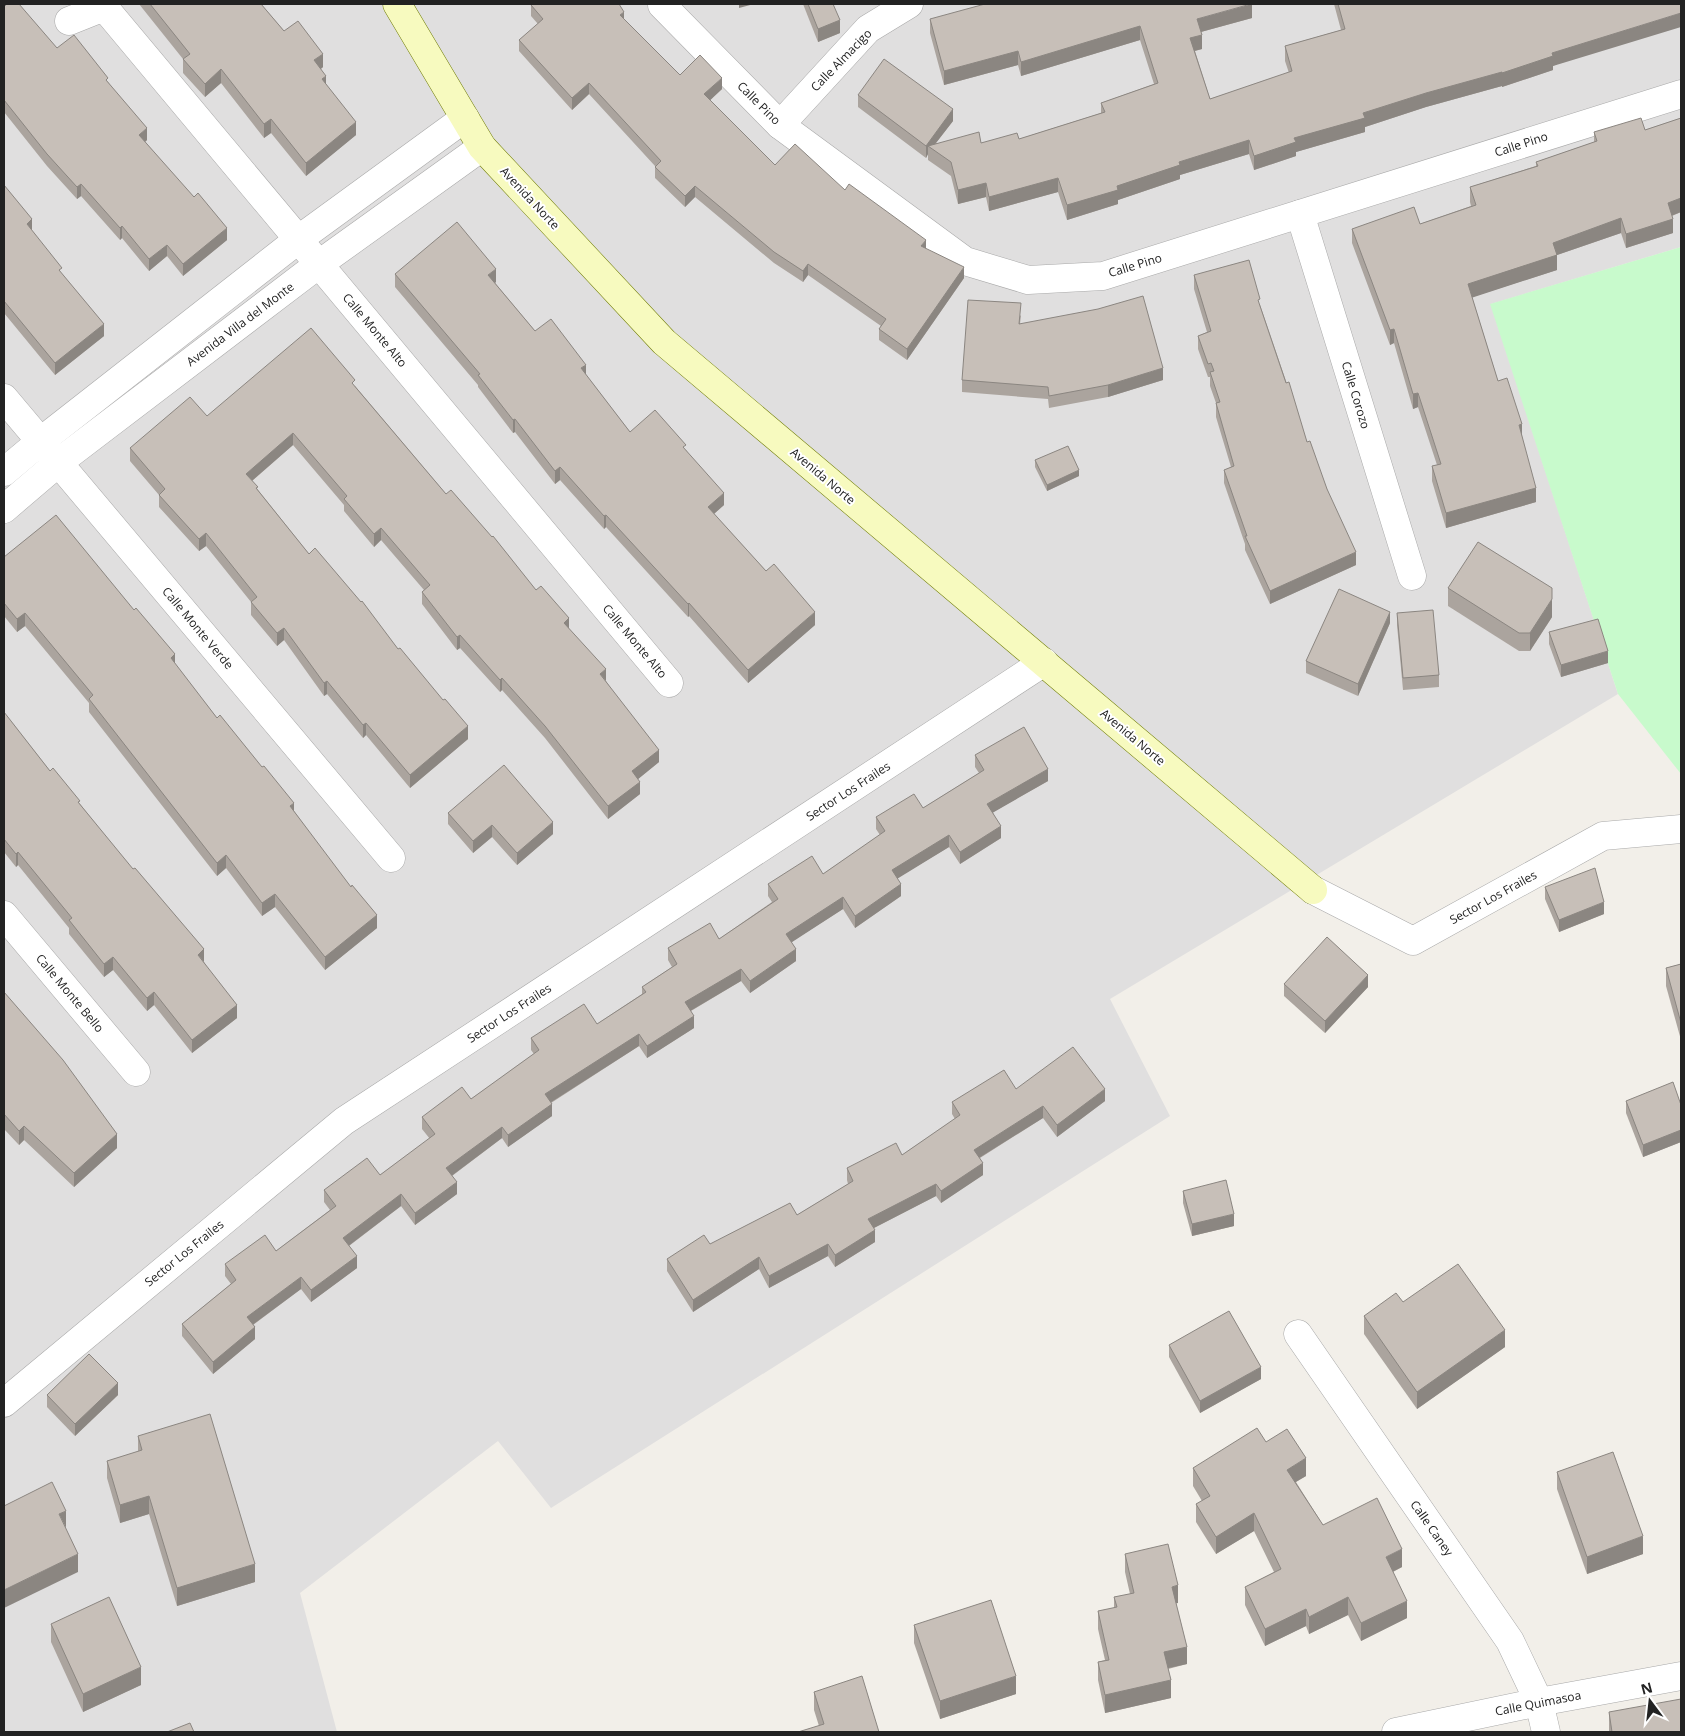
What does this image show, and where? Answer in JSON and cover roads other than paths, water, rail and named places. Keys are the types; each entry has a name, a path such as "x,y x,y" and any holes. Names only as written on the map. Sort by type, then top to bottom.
{"street":[{"name":"Avenida Norte","path":"397,4 482,147 664,342 1313,890"},
{"name":"Calle Almacigo","path":"780,125 868,29 909,4"},
{"name":"Calle Pino","path":"662,5 780,125 965,261 1028,280 1103,276 1681,94"},
{"name":"Calle Monte Alto","path":"69,21 104,8 669,683"},
{"path":"4,472 299,239 464,118"},
{"name":"Avenida Villa del Monte","path":"4,509 59,462 319,264 482,147"},
{"name":"Calle Corozo","path":"1300,214 1412,576"},
{"name":"Calle Monte Verde","path":"4,398 391,858"},
{"name":"Sector Los Frailes","path":"4,1403 344,1121 1044,662"},
{"name":"Sector Los Frailes","path":"1313,890 1413,941 1603,836 1681,829"},
{"name":"Calle Monte Bello","path":"4,915 136,1072"},
{"name":"Calle Caney","path":"1298,1334 1510,1641 1539,1702 1546,1732"},
{"name":"Calle Quimasoa","path":"1396,1732 1539,1702 1681,1676"}]}
